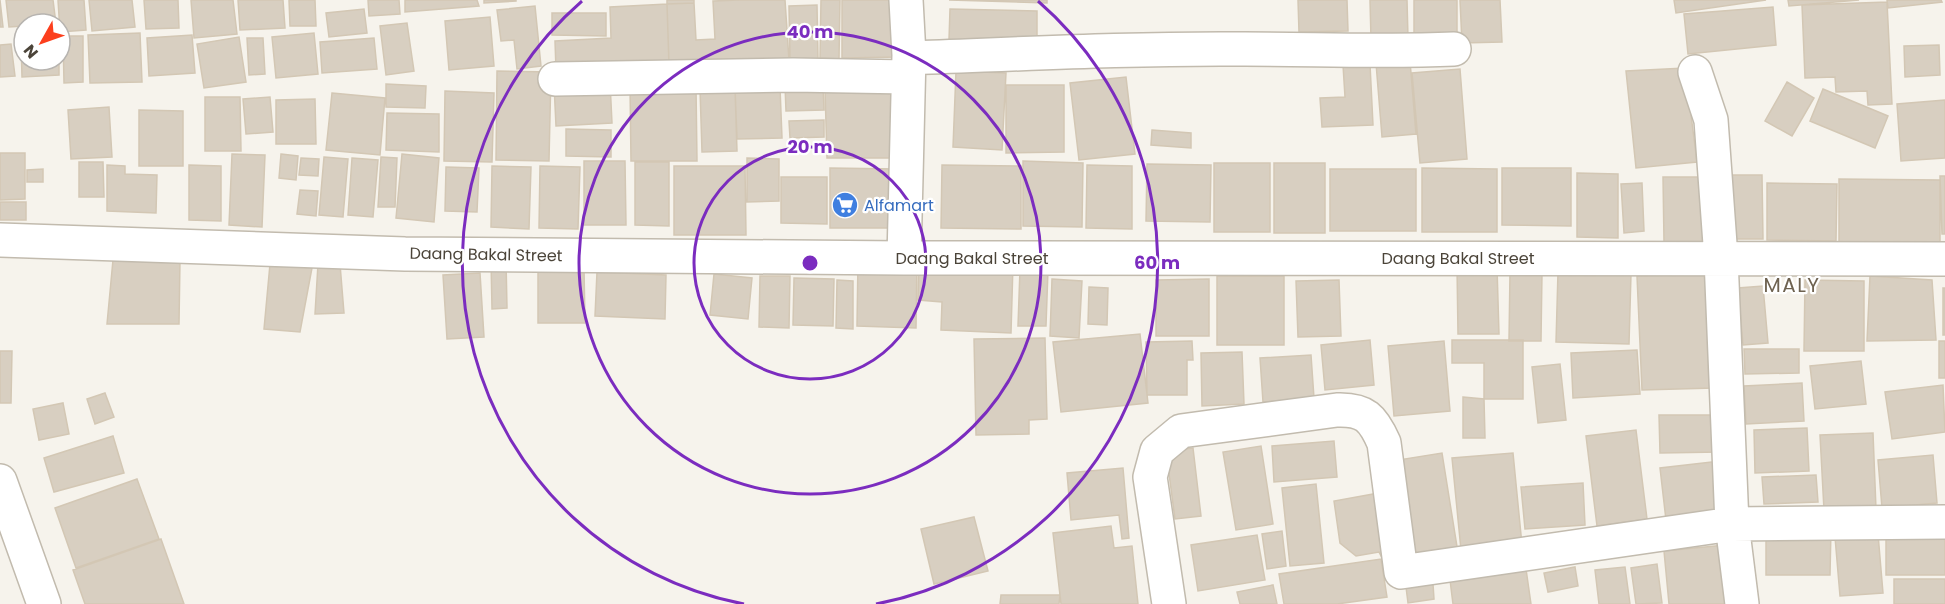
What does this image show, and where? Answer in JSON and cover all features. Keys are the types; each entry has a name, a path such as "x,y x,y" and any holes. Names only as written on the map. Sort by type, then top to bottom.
{"street":[{"path":"904,258 908,67 906,0"},
{"path":"555,79 793,75 1110,50 1244,49 1390,52 1454,49"},
{"path":"1695,72 1711,120 1721,258 1732,524 1742,604"},
{"name":"Daang Bakal Street","path":"0,240 405,254 904,258 1945,259"},
{"path":"1169,604 1150,477 1157,451 1181,431 1337,410 1353,410 1366,415 1377,428 1384,443 1401,572 1732,524 1945,522"},
{"path":"0,481 44,604"}],"building":[{"path":"0,0 3,27 0,27"},
{"path":"6,0 53,0 54,12 12,12 12,27 9,27"},
{"path":"58,0 84,0 86,30 72,31 72,12 59,12"},
{"path":"89,0 132,0 135,27 92,31"},
{"path":"144,0 178,0 179,28 146,29"},
{"path":"191,0 233,0 237,34 194,38"},
{"path":"238,0 283,0 285,28 240,30"},
{"path":"289,0 315,0 316,26 290,26"},
{"path":"368,0 399,0 400,14 369,16"},
{"path":"405,0 477,0 479,6 405,12"},
{"path":"484,0 516,0 516,1 484,3"},
{"path":"667,0 694,0 694,3 667,4"},
{"path":"785,0 789,60 669,65 667,4 694,3 696,40 715,39 713,1"},
{"path":"821,0 840,0 839,59 820,58"},
{"path":"842,0 900,0 900,57 842,58"},
{"path":"949,0 1047,0 1047,3"},
{"path":"1298,0 1347,0 1348,31 1299,32"},
{"path":"1370,0 1407,0 1408,38 1371,39"},
{"path":"1414,0 1457,0 1457,37 1414,37"},
{"path":"1460,0 1500,0 1502,42 1462,43"},
{"path":"1674,0 1766,0 1676,13"},
{"path":"1788,0 1859,0 1789,6"},
{"path":"1887,0 1941,0 1942,2 1888,8"},
{"path":"1887,2 1892,104 1868,105 1867,91 1836,92 1835,77 1805,78 1802,5"},
{"path":"667,4 669,65 556,70 555,41 611,38 610,7"},
{"path":"817,5 818,59 790,60 789,6"},
{"path":"535,6 541,66 517,69 514,40 501,41 497,10"},
{"path":"1773,7 1776,45 1688,54 1684,14"},
{"path":"364,9 367,33 329,37 326,13"},
{"path":"950,9 1037,11 1037,42 949,40"},
{"path":"552,13 606,13 606,36 552,35"},
{"path":"490,17 494,66 449,70 445,21"},
{"path":"407,23 414,71 386,75 380,26"},
{"path":"140,33 142,82 90,83 88,35"},
{"path":"314,33 318,74 276,78 272,37"},
{"path":"192,35 195,73 149,76 147,38"},
{"path":"72,36 83,36 83,82 64,83 64,72 72,72"},
{"path":"239,37 246,82 204,88 197,44"},
{"path":"247,38 263,38 265,74 249,75"},
{"path":"374,38 377,69 322,73 320,42"},
{"path":"11,44 12,72 14,72 15,76 0,77 0,45"},
{"path":"1939,45 1940,75 1905,77 1904,46"},
{"path":"1410,61 1416,134 1382,137 1376,63"},
{"path":"1370,64 1373,125 1322,127 1320,98 1345,97 1343,65"},
{"path":"1685,68 1697,162 1636,168 1626,71"},
{"path":"1460,69 1467,159 1420,163 1412,73"},
{"path":"497,71 551,72 549,161 496,160"},
{"path":"956,71 1006,73 1002,150 953,147"},
{"path":"22,72 59,72 59,75 22,77"},
{"path":"1126,77 1135,154 1079,160 1070,83"},
{"path":"610,82 612,123 556,126 554,84"},
{"path":"1787,82 1814,98 1792,136 1765,121"},
{"path":"386,84 426,86 425,108 386,107"},
{"path":"785,85 823,85 824,110 786,111"},
{"path":"1006,85 1064,85 1064,152 1006,153"},
{"path":"630,86 696,86 697,161 631,161"},
{"path":"780,87 782,138 737,139 735,88"},
{"path":"735,88 737,151 702,152 700,89"},
{"path":"825,89 898,90 899,158 827,158"},
{"path":"1823,89 1888,116 1875,148 1810,121"},
{"path":"445,91 494,93 492,162 444,161"},
{"path":"332,93 385,98 380,155 326,150"},
{"path":"205,97 240,97 241,151 205,151"},
{"path":"270,97 273,132 246,134 243,99"},
{"path":"315,99 316,144 276,144 276,100"},
{"path":"1945,100 1945,158 1901,161 1897,104"},
{"path":"109,107 112,157 71,159 68,110"},
{"path":"139,110 183,111 183,166 139,166"},
{"path":"387,113 439,114 439,152 386,150"},
{"path":"824,120 824,137 790,138 789,121"},
{"path":"566,129 611,130 611,157 566,156"},
{"path":"1152,130 1191,133 1191,148 1151,145"},
{"path":"0,153 25,153 25,199 0,200"},
{"path":"232,154 265,155 262,227 229,225"},
{"path":"281,154 298,156 296,180 279,178"},
{"path":"402,154 439,158 434,222 396,218"},
{"path":"324,157 348,159 343,217 319,215"},
{"path":"381,157 397,158 395,207 378,207"},
{"path":"301,158 319,159 318,176 299,175"},
{"path":"352,158 378,160 373,217 348,215"},
{"path":"747,158 779,159 779,201 747,202"},
{"path":"584,161 625,161 626,225 584,225"},
{"path":"1023,161 1083,163 1082,227 1023,226"},
{"path":"79,162 103,162 104,197 79,197"},
{"path":"635,162 669,162 669,226 635,225"},
{"path":"1214,163 1270,163 1270,232 1214,232"},
{"path":"1274,163 1325,163 1325,233 1274,233"},
{"path":"1147,164 1211,165 1210,222 1146,221"},
{"path":"107,165 125,166 125,174 157,175 156,213 107,211"},
{"path":"189,165 221,166 221,221 189,220"},
{"path":"942,165 1021,166 1021,229 941,228"},
{"path":"1087,165 1132,166 1132,229 1086,228"},
{"path":"492,166 531,167 529,229 491,227"},
{"path":"540,166 580,167 578,229 539,228"},
{"path":"674,166 745,166 746,235 674,235"},
{"path":"446,167 479,168 477,212 445,211"},
{"path":"830,168 897,169 897,228 830,228"},
{"path":"1422,168 1497,169 1497,232 1422,232"},
{"path":"1502,168 1571,168 1571,226 1502,225"},
{"path":"43,169 43,182 27,182 27,170"},
{"path":"1330,169 1416,169 1416,231 1330,231"},
{"path":"1577,173 1618,174 1618,238 1577,237"},
{"path":"1721,175 1762,175 1763,239 1721,239"},
{"path":"1940,176 1945,176 1945,234 1942,234"},
{"path":"781,177 827,177 827,224 781,223"},
{"path":"1663,177 1703,177 1703,242 1664,242"},
{"path":"1839,179 1940,180 1940,243 1839,242"},
{"path":"1642,183 1644,231 1624,233 1621,184"},
{"path":"1767,183 1837,184 1836,241 1767,240"},
{"path":"300,190 318,191 316,216 297,214"},
{"path":"0,202 26,202 26,220 0,220"},
{"path":"113,260 180,260 179,324 107,324"},
{"path":"506,260 507,308 492,309 491,261"},
{"path":"858,260 917,261 916,328 857,326"},
{"path":"919,260 1013,264 1011,333 941,330 942,302 918,300"},
{"path":"270,264 312,268 300,332 264,329"},
{"path":"318,264 340,264 344,313 315,314"},
{"path":"1457,267 1497,267 1499,334 1458,334"},
{"path":"584,268 585,323 538,323 538,269"},
{"path":"1020,269 1048,270 1046,326 1018,326"},
{"path":"597,272 666,275 665,319 595,316"},
{"path":"1510,272 1542,273 1541,341 1509,341"},
{"path":"1558,272 1631,274 1629,344 1556,342"},
{"path":"480,273 484,337 447,339 443,275"},
{"path":"714,274 752,278 748,319 710,315"},
{"path":"1709,274 1714,388 1642,390 1637,276"},
{"path":"760,276 790,276 789,328 759,327"},
{"path":"1217,276 1284,276 1284,345 1217,345"},
{"path":"1870,276 1932,280 1936,340 1867,341"},
{"path":"794,278 834,279 833,326 793,325"},
{"path":"1052,279 1082,281 1079,338 1050,336"},
{"path":"1209,279 1209,336 1156,336 1156,280"},
{"path":"837,280 853,281 853,329 836,328"},
{"path":"1339,280 1341,336 1298,337 1296,281"},
{"path":"1805,280 1864,281 1864,351 1804,351"},
{"path":"1763,286 1768,343 1743,345 1738,288"},
{"path":"1089,287 1108,288 1107,325 1088,324"},
{"path":"1943,288 1945,288 1945,335 1943,335"},
{"path":"1140,334 1148,403 1061,412 1053,342"},
{"path":"1045,338 1047,419 1029,420 1029,434 976,435 974,339"},
{"path":"1370,340 1374,385 1325,390 1321,345"},
{"path":"1452,340 1523,340 1523,399 1484,399 1484,363 1452,363"},
{"path":"1192,341 1193,360 1187,360 1187,395 1147,395 1146,342"},
{"path":"1444,341 1450,411 1394,416 1388,346"},
{"path":"1939,341 1945,341 1945,378 1939,378"},
{"path":"1744,349 1799,349 1799,373 1745,374"},
{"path":"1637,350 1640,394 1573,398 1571,353"},
{"path":"0,351 12,351 11,403 0,403"},
{"path":"1242,352 1244,404 1202,406 1201,353"},
{"path":"1311,355 1314,398 1263,402 1260,358"},
{"path":"1861,361 1866,404 1815,409 1810,366"},
{"path":"1560,364 1566,420 1538,423 1532,367"},
{"path":"1802,383 1804,421 1746,424 1744,386"},
{"path":"1943,385 1945,432 1892,439 1885,392"},
{"path":"105,393 114,417 95,424 87,399"},
{"path":"1463,397 1484,399 1485,438 1463,438"},
{"path":"63,403 69,434 39,440 33,409"},
{"path":"1659,415 1719,415 1720,452 1660,453"},
{"path":"1807,428 1809,471 1755,473 1754,430"},
{"path":"1636,430 1647,519 1597,526 1586,436"},
{"path":"1873,433 1876,509 1824,510 1820,435"},
{"path":"113,436 124,473 54,492 44,458"},
{"path":"1334,441 1337,477 1274,482 1272,446"},
{"path":"1261,446 1273,524 1236,530 1223,452"},
{"path":"1193,448 1201,516 1175,519 1166,451"},
{"path":"1442,453 1458,553 1408,561 1392,461"},
{"path":"1513,453 1522,545 1461,550 1452,458"},
{"path":"1933,455 1937,503 1882,508 1878,460"},
{"path":"1720,461 1725,514 1666,520 1660,468"},
{"path":"1123,468 1129,538 1122,539 1119,515 1071,520 1067,473"},
{"path":"1816,475 1818,502 1764,504 1762,477"},
{"path":"137,479 159,539 76,568 55,508"},
{"path":"1583,483 1585,525 1525,529 1521,487"},
{"path":"1316,484 1324,563 1290,566 1282,488"},
{"path":"1379,493 1383,560 1379,552 1356,556 1340,543 1334,501"},
{"path":"974,517 988,571 934,584 921,529"},
{"path":"1111,526 1114,548 1132,546 1138,604 1061,604 1053,533"},
{"path":"1766,526 1831,529 1830,575 1766,575"},
{"path":"1282,531 1286,566 1267,569 1262,534"},
{"path":"1878,534 1883,593 1840,596 1835,537"},
{"path":"1257,535 1265,580 1198,591 1191,545"},
{"path":"1886,536 1945,536 1945,575 1886,575"},
{"path":"161,539 184,604 85,604 73,570"},
{"path":"1725,545 1731,604 1669,604 1664,551"},
{"path":"1381,559 1387,597 1337,604 1284,604 1279,574"},
{"path":"1657,564 1662,603 1636,604 1631,568"},
{"path":"1575,567 1578,586 1548,592 1544,573"},
{"path":"1625,567 1630,604 1599,604 1595,570"},
{"path":"1526,569 1531,604 1453,604 1450,580"},
{"path":"1894,579 1945,579 1945,604 1894,604"},
{"path":"1433,584 1434,599 1408,603 1406,587"},
{"path":"1273,585 1277,604 1240,604 1237,592"},
{"path":"1001,595 1060,595 1059,604 1000,604"}],"place":[{"name":"Alfamart","path":"845,205"}],"district":[{"name":"MALY","path":"1792,285"}]}
